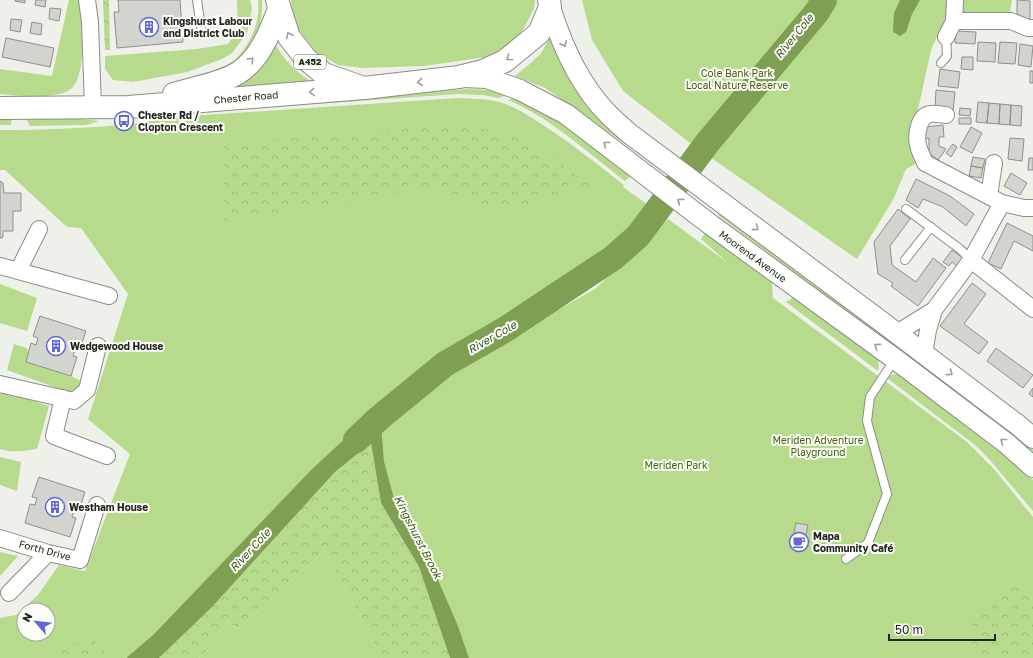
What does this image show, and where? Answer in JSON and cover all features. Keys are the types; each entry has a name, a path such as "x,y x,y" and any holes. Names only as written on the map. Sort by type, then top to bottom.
{"main road":[{"name":"A452","path":"278,2 289,38 306,59 324,74 364,88 458,77 483,70 504,61 521,49 539,33 550,4"},
{"name":"Chester Road","path":"128,107 238,73 253,60 266,40 278,2"},
{"name":"Chester Road","path":"0,108 128,107 364,88"}],"street":[{"path":"87,0 90,22 93,108"},
{"path":"946,37 954,21 955,0"},
{"path":"550,4 558,31 587,88 609,114 630,134 897,333 1033,438"},
{"path":"954,21 1011,21 1028,28 1033,28"},
{"name":"Moorend Avenue","path":"458,77 487,78 520,90 566,114 711,225 895,359 1006,443 1033,467"},
{"path":"946,115 930,114 924,116 921,122 917,134 918,146 925,163 995,199 1024,208 1033,208"},
{"path":"924,354 928,330 934,310 971,260 995,199 994,163"},
{"path":"18,271 40,229"},
{"path":"971,260 1033,309"},
{"path":"0,266 109,296"},
{"path":"897,333 934,310"},
{"path":"0,384 74,401 87,390 98,346"},
{"path":"63,398 54,436 107,456"},
{"name":"Forth Drive","path":"0,538 48,553 80,560 97,505"},
{"path":"9,593 48,553"}],"lane":[{"path":"197,0 201,27"},
{"path":"941,63 947,56 946,37"},
{"path":"906,209 960,249 971,260"},
{"path":"905,260 931,227"},
{"path":"846,559 868,543 887,494 867,421 870,397 895,359"}],"green space":[{"path":"69,0 79,0 82,33 82,58 80,70 77,80 72,88 66,92 48,96 0,94 0,69 52,76"},
{"path":"103,0 109,0 110,50 105,50"},
{"path":"237,0 250,0 252,8 247,33 232,53 222,59 187,72 133,82 113,80 105,69 105,56 197,49 228,44 238,30"},
{"path":"258,0 262,0 260,22 253,43 247,52 230,67 217,73 194,79 225,66 233,61 244,49 256,25 258,16"},
{"path":"291,0 535,0 534,9 523,30 508,46 486,57 424,66 363,68 338,65 316,52 299,30 292,14"},
{"name":"Cole Bank Park Local Nature Reserve","path":"582,0 1012,0 1010,12 947,15 931,50 912,137 917,163 906,169 894,198 857,259 694,146 623,91 592,40"},
{"path":"553,31 590,108 641,155 545,88 515,76 542,52"},
{"path":"274,43 291,66 313,83 228,89"},
{"path":"466,89 492,90 510,94 498,98 483,95 458,94 200,112"},
{"path":"518,96 541,107 632,175 625,181 554,126 539,116 508,100"},
{"path":"457,98 484,99 505,104 527,115 584,154 624,185 623,187 651,207 611,251 574,272 499,323 444,356 402,386 311,470 154,634 126,658 0,658 0,618 16,615 16,642 56,642 56,602 30,602 38,595 59,565 85,571 130,454 88,419 128,294 81,228 67,227 5,170 0,170 0,130 99,127 132,124 168,117"},
{"path":"72,118 99,121 87,125 30,126 26,119"},
{"path":"0,119 12,119 11,125 0,125"},
{"path":"458,125 521,135 591,186 509,211 426,187 224,222 224,144"},
{"path":"721,211 1023,441 1033,450 1033,455 718,215"},
{"name":"Meriden Park","path":"668,219 728,263 701,239 707,230 769,276 772,283 773,298 967,442 994,469 1033,517 1033,658 469,658 458,626 430,561 395,502 384,461 382,429 400,408 435,384 510,337 595,289"},
{"path":"0,284 37,298 27,331 0,323"},
{"path":"792,298 798,298 876,356 879,363 878,371 786,302"},
{"path":"14,344 27,348 29,353 26,362 71,376 81,381 77,389 68,392 7,370"},
{"path":"900,373 1009,457 1033,480 1033,511 989,459 975,445 887,378 888,376"},
{"path":"0,393 13,394 49,406 37,449 14,451 0,449"},
{"path":"371,443 381,503 419,567 450,658 382,658 325,550 237,630 228,621 208,650 199,658 159,658 213,606 335,472"},
{"path":"0,457 21,462 17,491 0,485"},
{"path":"325,550 382,658 199,658 208,650 228,621 237,630"},
{"path":"0,552 18,556 0,576"},
{"path":"1006,583 1033,593 1033,658 970,658 973,620"},
{"path":"93,640 110,657 44,658 70,645"}],"water":[{"path":"900,0 920,0 912,14 906,32 900,36 893,32 894,13"},
{"path":"380,406 384,461 395,502 430,561 458,626 469,658 450,658 419,567 381,503 371,443 335,472 213,606 159,658 126,658 154,634 311,470"}],"building":[{"path":"25,0 25,3 15,1"},
{"path":"36,0 46,0 45,7 35,5"},
{"name":"Kingshurst Labour and District Club","path":"118,0 180,0 183,42 117,48 114,12 119,12"},
{"path":"1017,0 1030,1 1030,20 1017,20"},
{"path":"50,8 61,9 59,21 49,19"},
{"path":"11,19 22,20 20,32 10,30"},
{"path":"32,22 42,24 41,35 30,33"},
{"path":"956,31 976,32 975,44 955,43"},
{"path":"6,38 54,48 50,67 2,57"},
{"path":"978,42 996,43 995,62 977,61"},
{"path":"1000,42 1017,43 1015,64 998,63"},
{"path":"1020,44 1033,46 1031,67 1018,65"},
{"path":"962,57 973,57 973,70 961,69"},
{"path":"940,69 960,72 958,88 938,86"},
{"path":"1030,71 1033,71 1033,83 1030,83"},
{"path":"936,90 955,92 953,111 935,109"},
{"path":"978,102 989,103 987,123 976,122"},
{"path":"989,103 1000,104 999,124 987,123"},
{"path":"1000,104 1011,105 1010,125 999,124"},
{"path":"1011,105 1022,106 1021,126 1010,125"},
{"path":"960,108 971,109 970,116 959,115"},
{"path":"959,118 971,118 971,124 959,124"},
{"path":"943,125 944,137 939,137 939,146 946,149 938,160 929,153 929,138 925,139 925,127"},
{"path":"971,127 982,133 972,153 960,147"},
{"path":"1010,138 1024,139 1022,161 1008,159"},
{"path":"953,144 957,147 951,157 946,153"},
{"path":"973,157 985,159 983,168 971,166"},
{"path":"1029,158 1033,158 1033,170 1028,170"},
{"path":"971,166 983,168 981,178 969,176"},
{"path":"1011,173 1027,183 1020,195 1004,186"},
{"path":"916,179 950,196 974,214 966,226 943,207 923,199 918,208 906,200"},
{"path":"0,181 3,183 4,193 21,193 21,211 13,211 13,231 3,231 2,238 0,238"},
{"path":"898,209 910,219 890,246 892,265 916,282 933,258 946,268 918,306 891,286 893,283 878,274 874,242"},
{"path":"1007,223 1033,236 1033,251 1014,241 1001,269 988,263"},
{"path":"952,250 963,258 957,266 952,262 949,266 943,262"},
{"path":"972,283 986,294 964,324 988,342 979,354 940,326"},
{"name":"Wedgewood House","path":"40,316 86,331 80,349 76,348 73,356 77,357 71,376 26,362 31,343 36,345 38,338 33,336"},
{"path":"996,348 1033,375 1023,388 987,361"},
{"path":"1033,388 1033,397 1029,394"},
{"name":"Westham House","path":"39,477 85,492 79,510 75,508 72,517 76,518 70,537 25,523 30,504 35,505 37,498 32,497"},
{"path":"796,523 808,525 803,549 791,547"}],"waterway":[{"name":"River Cole","path":"356,440 378,419 445,364 506,329 613,258 638,236 708,142 817,12 824,0"}],"place":[{"name":"Kingshurst Labour and District Club","path":"149,27"},
{"name":"Chester Rd / Clopton Crescent","path":"124,121"},
{"name":"Wedgewood House","path":"56,346"},
{"name":"Westham House","path":"55,507"},
{"name":"Mapa Community Café","path":"799,542"}],"park label":[{"name":"Meriden Adventure Playground","path":"818,446"}],"water label":[{"name":"Kingshurst Brook","path":"418,537"}]}
